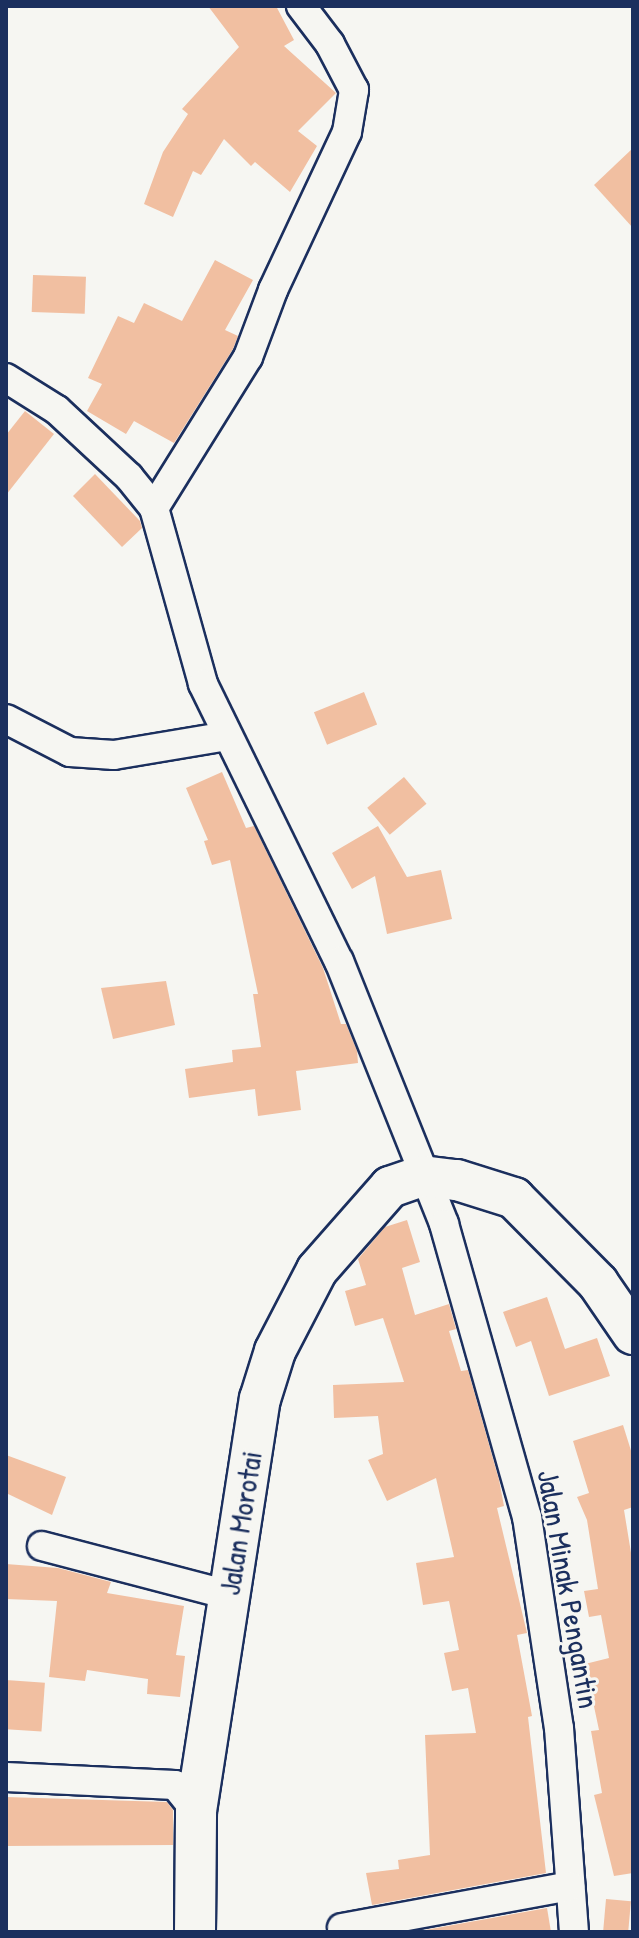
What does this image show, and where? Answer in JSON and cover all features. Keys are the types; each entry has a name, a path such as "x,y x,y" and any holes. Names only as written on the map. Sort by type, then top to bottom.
{"street":[{"path":"6,378 57,410 129,477 154,508 248,357 273,290 347,132 354,90 330,44 301,6"},
{"name":"Jalan Minak Pengantin","path":"154,508 189,643 227,736 339,961 422,1176 444,1224 527,1517 559,1728 574,1932"},
{"path":"6,719 70,752 114,755 227,736"},
{"path":"422,1176 457,1180 514,1198 598,1283 633,1334"},
{"name":"Jalan Morotai","path":"195,1932 196,1811 260,1399 290,1317 317,1270 390,1187 422,1176"},
{"path":"42,1546 229,1595"},
{"path":"6,1777 175,1785 196,1811"},
{"path":"342,1928 570,1886"}],"building":[{"path":"208,6 276,6 294,40 284,46 336,93 298,131 317,146 290,192 255,162 251,166 224,139 201,175 193,171 173,217 144,204 163,152 188,114 182,109 239,47"},
{"path":"633,148 633,228 594,185"},
{"path":"215,260 253,280 225,330 238,336 233,349 174,443 134,421 126,434 87,411 102,384 88,378 118,316 134,323 144,303 182,321"},
{"path":"33,275 86,277 85,314 32,312"},
{"path":"25,411 54,434 6,495 6,435"},
{"path":"95,474 140,521 142,528 122,547 73,496"},
{"path":"364,692 377,724 327,745 314,712"},
{"path":"222,772 246,828 254,826 323,968 341,1024 346,1024 357,1051 358,1063 296,1071 301,1110 258,1116 255,1089 189,1098 185,1069 233,1062 232,1050 261,1047 253,994 258,994 230,860 212,865 204,841 208,840 186,788"},
{"path":"404,777 426,804 390,835 367,808"},
{"path":"378,826 407,877 441,870 452,919 387,934 375,876 352,889 332,853"},
{"path":"166,981 175,1025 113,1039 101,988"},
{"path":"407,1220 420,1262 402,1268 415,1315 449,1304 456,1329 449,1331 461,1371 468,1370 499,1480 504,1506 497,1508 527,1633 517,1635 532,1716 528,1717 546,1873 372,1905 366,1873 399,1869 398,1860 430,1855 425,1735 476,1733 468,1688 452,1691 444,1653 459,1650 449,1601 423,1605 416,1563 454,1557 436,1478 387,1501 368,1460 383,1454 378,1416 334,1418 333,1385 404,1382 383,1318 355,1326 345,1291 366,1285 358,1259 385,1227"},
{"path":"547,1297 565,1349 597,1338 610,1376 549,1396 531,1341 516,1347 503,1312"},
{"path":"623,1425 633,1457 633,1507 624,1510 633,1565 633,1873 614,1876 594,1795 602,1793 591,1731 599,1730 585,1664 609,1658 601,1615 589,1617 584,1591 598,1589 587,1520 577,1497 589,1493 573,1441"},
{"path":"6,1455 66,1477 52,1515 6,1493"},
{"path":"6,1564 58,1568 111,1582 107,1593 184,1606 176,1655 185,1656 180,1697 147,1694 148,1679 87,1670 85,1681 49,1677 57,1601 6,1599"},
{"path":"6,1680 45,1683 41,1732 6,1729"},
{"path":"6,1797 167,1802 173,1810 173,1845 6,1846"},
{"path":"606,1899 631,1901 628,1932 603,1932"},
{"path":"547,1908 551,1932 414,1932"}]}
